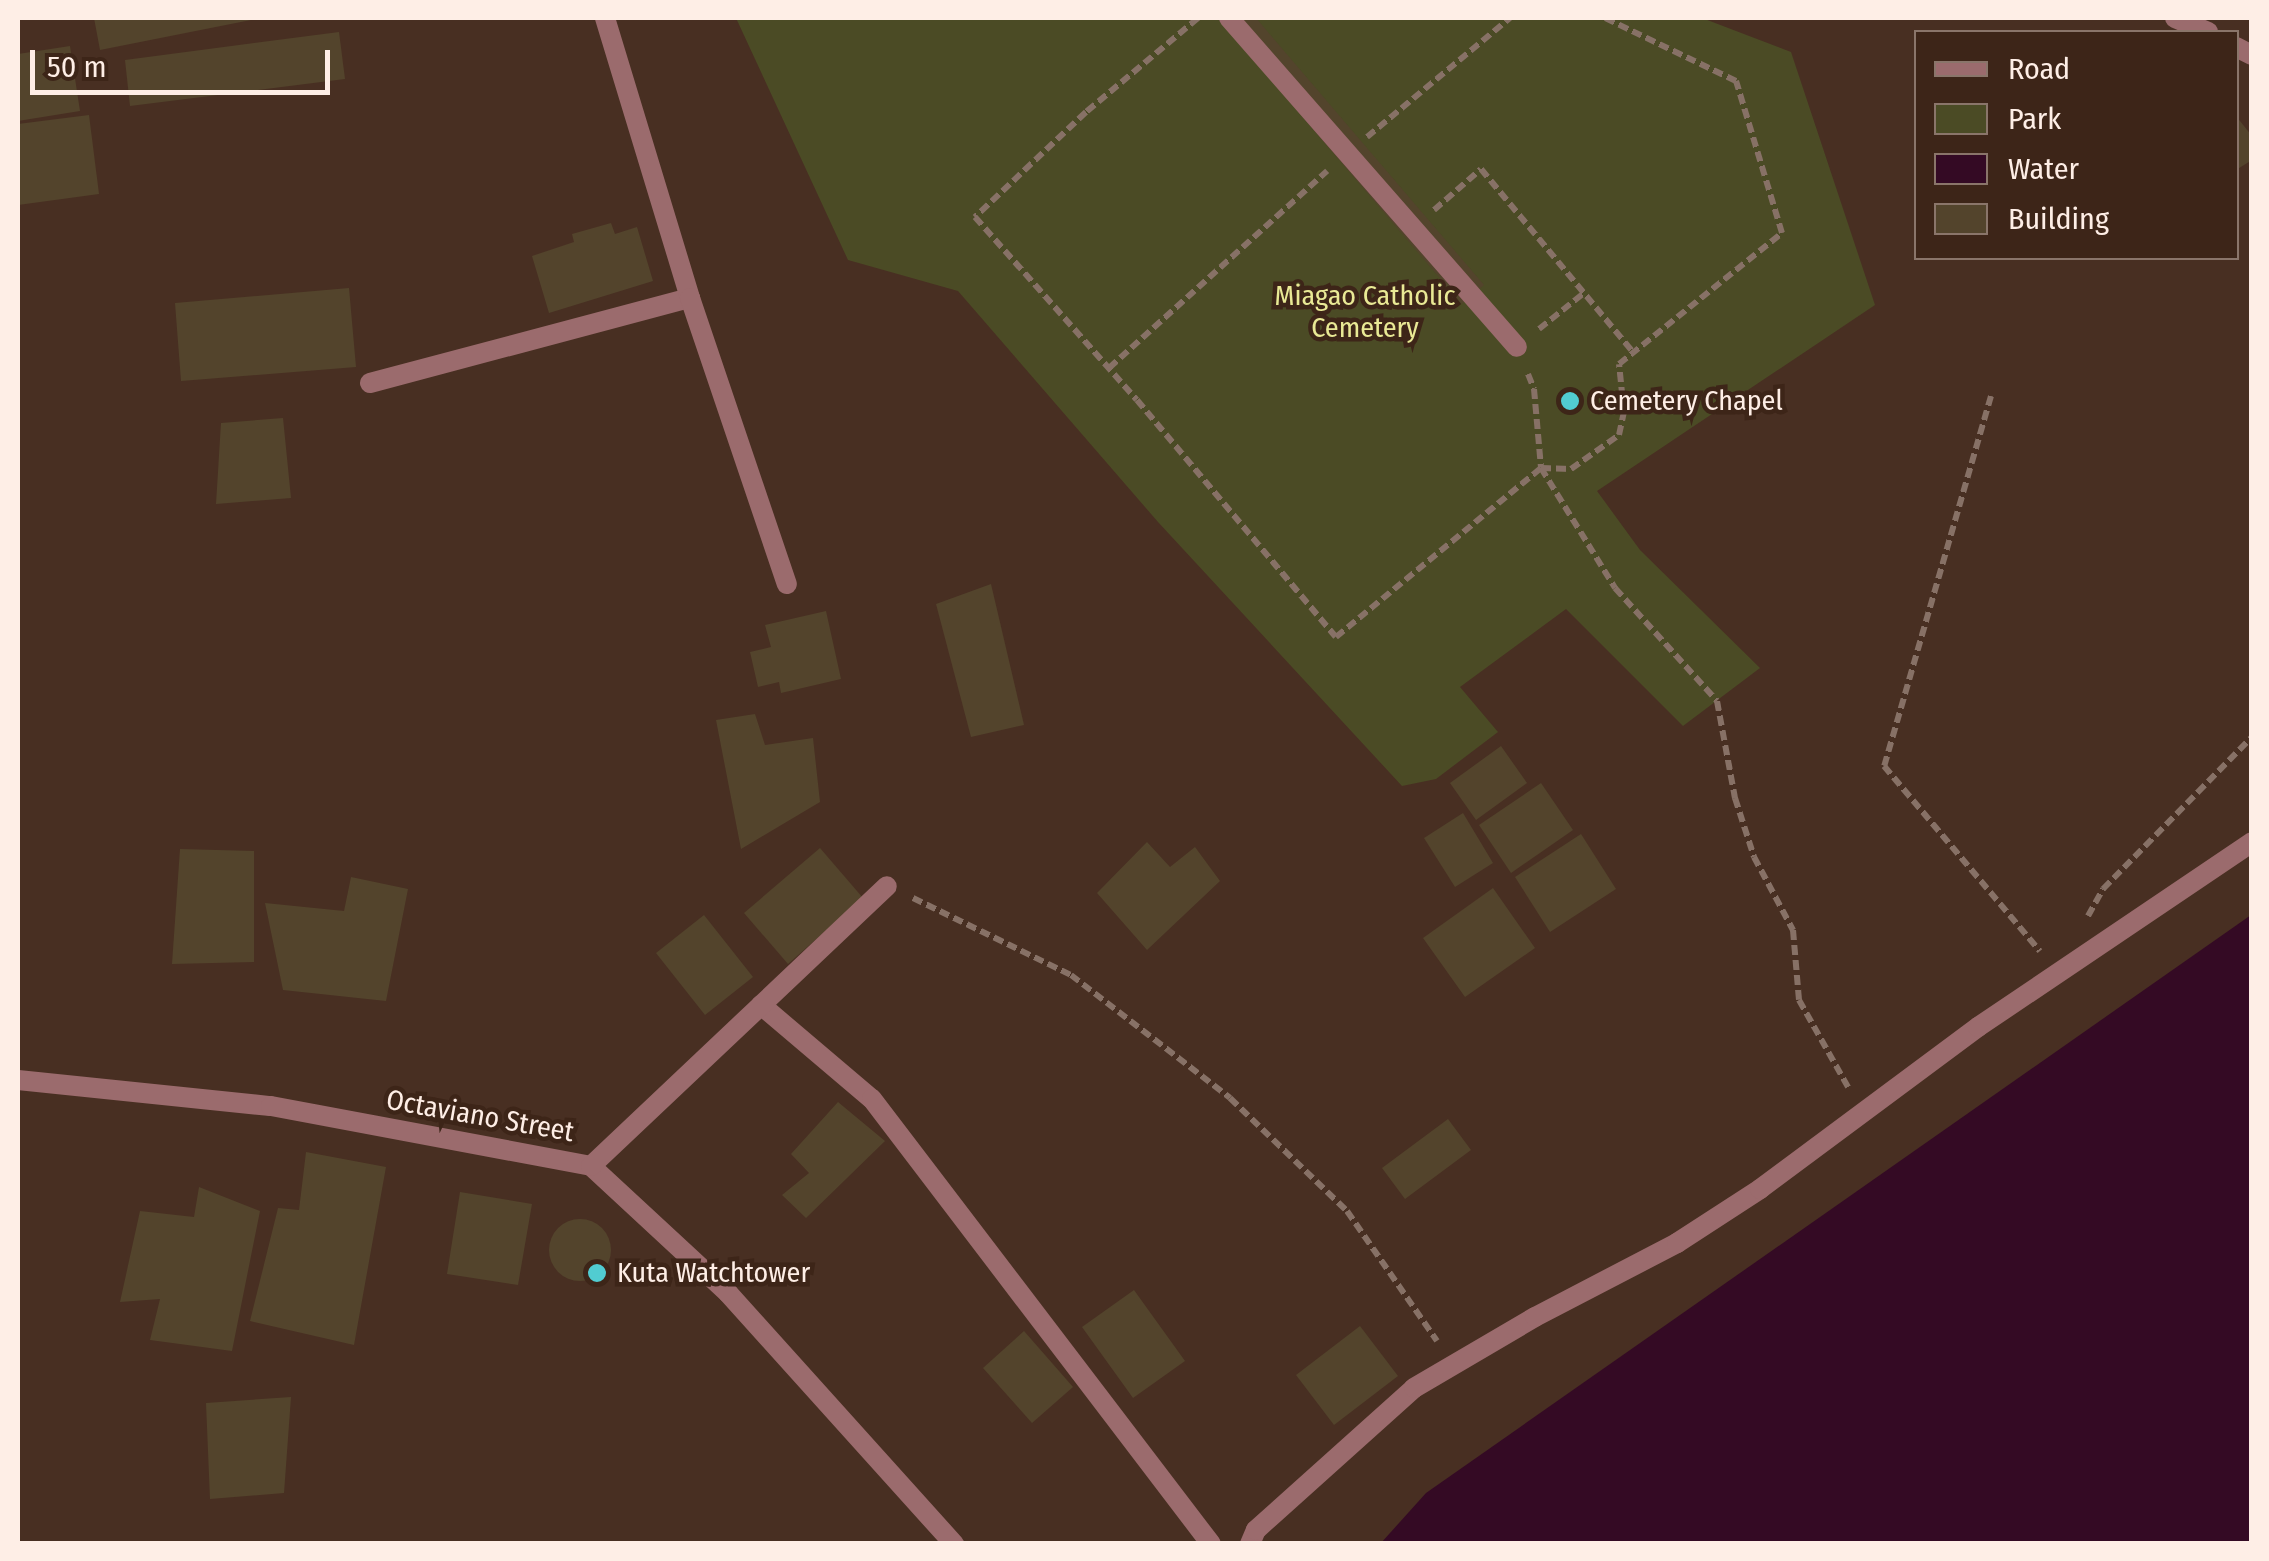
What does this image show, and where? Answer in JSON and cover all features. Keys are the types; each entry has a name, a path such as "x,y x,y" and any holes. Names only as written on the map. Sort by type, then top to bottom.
{"street":[{"path":"605,18 690,298 786,584"},
{"path":"1229,18 1517,347"},
{"path":"2174,18 2203,30"},
{"path":"370,383 690,298"},
{"path":"1250,1544 1256,1530 1362,1432 1452,1363 1677,1243 1760,1188 1861,1110 2252,842"},
{"path":"591,1166 887,886"},
{"path":"761,1005 872,1099 1212,1544"},
{"name":"Octaviano Street","path":"18,1080 271,1106 591,1166 728,1292 954,1544"}],"path":[{"path":"1198,18 1086,112 974,217 1109,368 1336,636 1541,468 1572,468 1619,436 1624,412 1619,364 1782,234 1736,81 1605,18"},
{"path":"1109,368 1349,152 1510,18"},
{"path":"1414,228 1481,169 1634,352"},
{"path":"1584,293 1517,347 1534,389 1541,468 1615,588 1717,701 1736,798 1754,857 1793,930 1799,1000 1861,1110"},
{"path":"1991,396 1884,766 2058,973"},
{"path":"2085,923 2103,889 2252,736"},
{"path":"887,886 1070,975 1230,1098 1347,1211 1452,1363"}],"green space":[{"name":"Miagao Catholic Cemetery","path":"736,18 1702,18 1791,52 1875,305 1597,491 1640,550 1760,668 1683,726 1566,609 1460,687 1498,732 1436,779 1402,786 1158,522 958,291 848,260"}],"water":[{"path":"2251,915 2251,1543 1381,1543 1426,1493"}],"building":[{"path":"94,18 256,18 256,19 100,50"},
{"path":"1232,18 1256,18 1484,285 1462,304 1224,25"},
{"path":"339,32 345,79 130,106 125,60"},
{"path":"70,46 80,111 18,121 18,54"},
{"path":"89,115 99,194 18,205 18,124"},
{"path":"2239,120 2252,136 2252,160 2239,168"},
{"path":"611,223 615,234 637,227 653,281 549,313 532,256 574,242 572,234"},
{"path":"349,288 356,367 181,381 175,303"},
{"path":"283,418 291,498 216,504 221,423"},
{"path":"991,584 1024,725 971,737 936,604"},
{"path":"826,611 841,679 781,693 779,682 758,687 750,652 771,647 765,625"},
{"path":"755,714 765,745 813,738 820,802 741,849 716,720"},
{"path":"1501,746 1527,783 1476,820 1450,783"},
{"path":"1541,783 1573,830 1511,873 1479,825"},
{"path":"1463,813 1493,863 1455,887 1424,838"},
{"path":"1581,834 1616,889 1550,932 1515,877"},
{"path":"1147,842 1170,867 1195,847 1220,881 1147,950 1097,893"},
{"path":"820,848 863,898 788,964 744,913"},
{"path":"180,849 254,851 254,962 172,964"},
{"path":"351,877 408,889 386,1001 283,990 265,903 344,911"},
{"path":"1493,888 1535,948 1465,997 1423,938"},
{"path":"704,915 753,977 705,1015 656,953"},
{"path":"838,1102 885,1141 806,1218 782,1195 809,1173 791,1154"},
{"path":"1448,1119 1471,1150 1405,1199 1382,1168"},
{"path":"306,1152 386,1167 354,1345 250,1321 278,1208 299,1210"},
{"path":"199,1187 260,1211 232,1351 150,1340 160,1299 120,1302 140,1211 194,1217"},
{"path":"460,1192 532,1204 518,1285 447,1274"},
{"path":"580,1219 602,1228 611,1250 602,1272 580,1281 558,1272 549,1250 558,1228"},
{"path":"1134,1290 1185,1361 1133,1398 1082,1327"},
{"path":"1360,1326 1398,1376 1334,1425 1296,1375"},
{"path":"1024,1331 1073,1387 1032,1423 983,1368"},
{"path":"291,1397 284,1493 210,1499 206,1403"}],"place":[{"name":"Cemetery Chapel","path":"1570,401"},
{"name":"Kuta Watchtower","path":"597,1273"}]}
